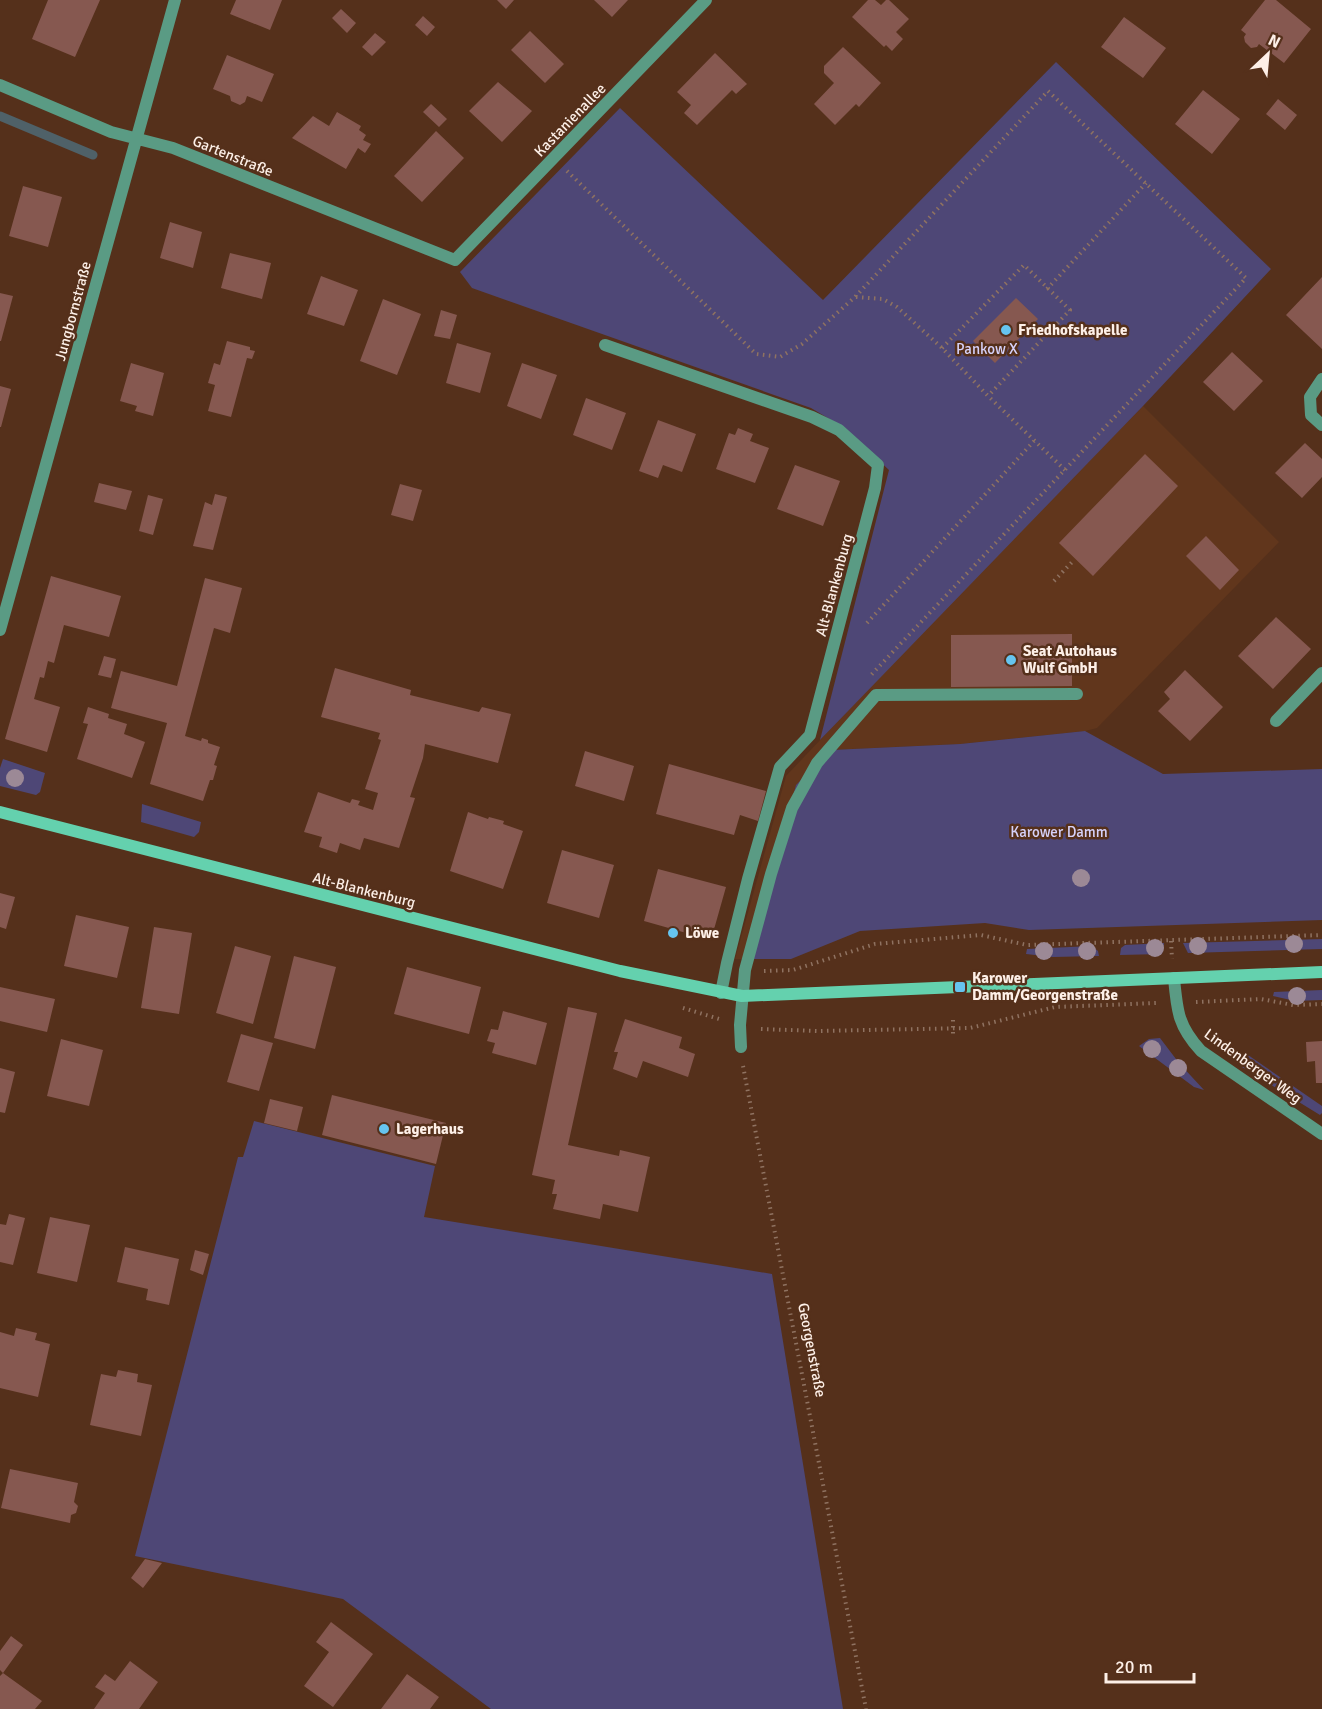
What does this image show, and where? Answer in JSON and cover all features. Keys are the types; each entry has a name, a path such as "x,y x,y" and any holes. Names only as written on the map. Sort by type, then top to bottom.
{"main road":[{"name":"Alt-Blankenburg","path":"0,812 546,952 742,996"},
{"path":"742,996 907,991 1322,972"}],"street":[{"name":"Jungbornstraße","path":"0,630 175,0"},
{"name":"Kastanienallee","path":"455,260 706,0"},
{"name":"Gartenstraße","path":"0,85 111,132 173,148 455,260"},
{"name":"Alt-Blankenburg","path":"605,345 812,417 839,430 878,465 875,489 810,735 780,767 748,879 721,993"},
{"path":"1322,379 1310,397 1311,415 1322,425"},
{"path":"1276,721 1322,673"},
{"path":"741,1047 740,1025 744,970 792,808 817,763 876,695 1077,694"},
{"name":"Lindenberger Weg","path":"1174,978 1176,1002 1183,1025 1187,1035 1201,1051 1322,1134"}],"path":[{"path":"554,158 756,354 780,357 802,344 855,297 1048,91 1246,278 869,677"},
{"path":"1047,289 1146,183"},
{"path":"942,348 1024,265 1070,310 988,396"},
{"path":"855,297 883,298 897,307 942,348 1065,470"},
{"path":"867,623 1034,441"},
{"path":"1054,581 1074,560"},
{"path":"744,970 793,970 875,944 981,935 1027,945 1322,935"},
{"path":"1254,999 1293,1005 1322,1004"},
{"path":"740,1025 748,1028 817,1030 953,1031 1055,1007 1100,1005"},
{"path":"952,1020 953,1031"},
{"name":"Georgenstraße","path":"741,1047 866,1709"}],"shaded area":[{"path":"1143,406 1279,542 1097,728 960,744 831,750 751,959 735,959 786,776 954,599"}],"green space":[{"name":"Pankow X","path":"1056,62 1271,269 1143,406 820,740 889,470 843,427 811,408 472,288 460,272 620,108 823,300"},
{"name":"Karower Damm","path":"1085,731 1163,774 1322,769 1322,920 1029,930 985,923 860,931 791,959 751,959 796,785 831,750 960,744"},
{"path":"3,759 45,773 40,792 36,795 0,786 0,768"},
{"path":"142,804 201,822 199,832 194,837 141,822"},
{"path":"1322,939 1322,949 1188,953 1183,943"},
{"path":"1164,943 1162,954 1120,955 1121,948 1125,945"},
{"path":"1092,946 1098,951 1099,956 1053,957 1026,954 1027,949"},
{"path":"1322,990 1322,1000 1295,1001 1273,996 1274,992"},
{"path":"1160,1038 1204,1090 1194,1087 1139,1046 1149,1039"},
{"path":"1248,1055 1322,1106 1322,1113 1320,1115 1242,1067"},
{"path":"254,1121 435,1166 424,1217 772,1274 843,1709 491,1709 343,1599 135,1556 238,1157 243,1157"}],"building":[{"path":"48,0 100,0 75,57 32,39"},
{"path":"236,0 282,0 270,30 230,14"},
{"path":"497,0 514,0 506,9"},
{"path":"594,0 628,0 612,17"},
{"path":"868,0 875,0 881,5 889,0 909,19 896,32 903,39 892,51 886,45 884,47 852,17"},
{"path":"1265,0 1276,0 1311,29 1284,63 1259,44 1251,48 1245,42 1246,34 1241,30"},
{"path":"341,9 356,23 347,33 332,18"},
{"path":"423,16 435,27 427,36 415,25"},
{"path":"1124,17 1166,48 1143,78 1101,47"},
{"path":"530,31 564,64 545,83 511,50"},
{"path":"375,33 386,42 372,56 362,47"},
{"path":"843,47 881,83 859,107 856,104 835,125 814,104 834,83 824,73 824,66"},
{"path":"715,53 747,84 736,94 732,90 697,125 684,113 691,105 677,92"},
{"path":"227,55 274,74 262,102 247,96 245,102 240,105 231,101 230,96 213,89"},
{"path":"498,82 532,111 502,142 469,111"},
{"path":"1203,90 1240,119 1212,154 1175,124"},
{"path":"1278,99 1297,115 1285,130 1266,114"},
{"path":"431,104 447,119 439,127 423,112"},
{"path":"337,112 361,126 359,130 366,135 363,140 371,144 365,153 358,148 346,169 292,138 313,116 329,126"},
{"path":"436,131 464,158 422,202 394,176"},
{"path":"23,186 62,197 48,247 9,236"},
{"path":"170,222 202,232 193,268 160,258"},
{"path":"230,253 271,263 262,299 221,288"},
{"path":"321,276 358,290 344,326 307,314"},
{"path":"1322,277 1322,349 1286,315"},
{"path":"0,293 13,296 1,341 0,341"},
{"name":"Friedhofskapelle","path":"1016,298 1038,319 995,363 973,341"},
{"path":"383,299 421,314 397,375 360,361"},
{"path":"441,310 457,315 450,339 434,336"},
{"path":"227,341 250,347 250,350 255,351 252,359 247,358 231,417 208,411 215,385 208,383 214,363 220,365"},
{"path":"457,343 491,353 480,393 446,383"},
{"path":"1232,352 1263,381 1234,411 1203,382"},
{"path":"131,363 164,373 153,416 135,411 137,406 120,401"},
{"path":"522,363 557,375 541,419 507,406"},
{"path":"0,386 11,389 1,427 0,427"},
{"path":"586,398 626,413 612,450 573,435"},
{"path":"658,420 696,434 682,472 663,465 658,478 639,471"},
{"path":"738,428 753,434 750,441 769,448 755,483 716,469 729,433 735,435"},
{"path":"1305,443 1322,459 1322,477 1302,498 1275,473"},
{"path":"1145,454 1178,486 1093,576 1059,543"},
{"path":"795,465 840,481 823,526 777,509"},
{"path":"99,483 132,491 126,510 94,502"},
{"path":"400,484 422,490 413,521 391,515"},
{"path":"215,494 227,497 213,550 193,546 205,502 212,505"},
{"path":"148,495 163,499 153,535 139,531"},
{"path":"1206,536 1239,570 1220,590 1186,556"},
{"path":"51,576 121,596 109,637 64,625 54,663 48,661 44,678 40,677 34,699 60,707 47,752 5,739"},
{"path":"205,578 242,588 230,633 214,628 185,736 201,741 202,738 220,747 214,765 217,766 213,780 210,780 203,801 150,784 167,723 111,708 121,671 177,686"},
{"path":"1276,617 1311,649 1273,689 1238,656"},
{"name":"Seat Autohaus Wulf GmbH","path":"1072,634 1072,686 951,687 951,635"},
{"path":"104,656 116,659 111,678 98,675"},
{"path":"335,668 411,690 410,695 479,712 482,707 511,714 498,763 425,744 423,758 410,797 415,798 399,848 364,838 360,850 340,843 337,853 319,847 322,837 304,832 318,792 350,803 352,799 360,801 358,805 373,810 378,793 365,789 381,740 378,739 380,733 321,717"},
{"path":"1185,670 1223,707 1190,741 1158,711 1170,699 1164,692"},
{"path":"88,707 109,714 108,718 127,724 124,734 145,742 132,778 77,759 88,724 83,723"},
{"path":"585,751 634,766 624,801 575,786"},
{"path":"669,764 766,791 758,821 740,815 734,835 656,814"},
{"path":"468,812 488,819 489,817 504,821 503,824 523,831 503,889 450,871"},
{"path":"562,850 614,865 599,918 547,903"},
{"path":"658,869 726,887 711,940 644,921"},
{"path":"0,893 15,897 6,929 0,927"},
{"path":"76,915 129,927 117,978 64,966"},
{"path":"154,927 192,933 179,1014 141,1008"},
{"path":"235,946 271,956 253,1024 216,1013"},
{"path":"294,956 336,967 315,1049 274,1038"},
{"path":"407,967 481,987 469,1034 394,1014"},
{"path":"0,987 55,999 47,1032 0,1021"},
{"path":"568,1007 597,1013 568,1145 619,1156 620,1150 650,1157 638,1212 603,1204 600,1219 553,1209 557,1194 552,1194 555,1180 532,1175"},
{"path":"503,1011 547,1023 536,1065 492,1053 495,1043 487,1041 491,1029 498,1030"},
{"path":"625,1019 682,1037 679,1048 695,1054 688,1077 643,1061 637,1078 613,1069 618,1052 614,1052"},
{"path":"241,1034 273,1043 259,1091 227,1082"},
{"path":"61,1039 103,1050 89,1106 47,1096"},
{"path":"1322,1041 1322,1083 1316,1083 1315,1061 1307,1062 1306,1042"},
{"path":"0,1068 15,1072 5,1113 0,1112"},
{"name":"Lagerhaus","path":"332,1095 446,1123 436,1164 322,1135"},
{"path":"270,1099 303,1107 297,1131 264,1123"},
{"path":"9,1214 25,1218 13,1265 0,1262 0,1224 6,1225"},
{"path":"50,1217 90,1225 77,1282 37,1273"},
{"path":"125,1247 179,1259 169,1305 146,1300 148,1289 117,1282"},
{"path":"195,1250 209,1254 203,1275 190,1270"},
{"path":"16,1328 37,1333 35,1340 50,1344 38,1397 0,1388 0,1332 14,1336"},
{"path":"118,1370 138,1374 137,1382 152,1385 141,1436 90,1425 101,1374 116,1377"},
{"path":"10,1469 78,1483 74,1502 78,1506 76,1513 71,1515 70,1523 1,1508"},
{"path":"145,1559 162,1563 143,1588 131,1578"},
{"path":"331,1622 373,1654 333,1707 304,1686 329,1652 316,1642"},
{"path":"11,1636 23,1645 3,1673 0,1670 0,1651"},
{"path":"130,1661 158,1682 139,1709 94,1709 105,1693 95,1687 105,1674 115,1681"},
{"path":"3,1673 42,1701 35,1709 0,1709 0,1676"},
{"path":"407,1674 439,1697 430,1709 381,1709"}],"waterway":[{"path":"0,116 93,155"}],"place":[{"name":"Friedhofskapelle","path":"1006,330"},
{"name":"Seat Autohaus Wulf GmbH","path":"1011,660"},
{"name":"Löwe","path":"673,933"},
{"name":"Karower Damm/Georgenstraße","path":"960,987"},
{"name":"Lagerhaus","path":"384,1129"}]}
